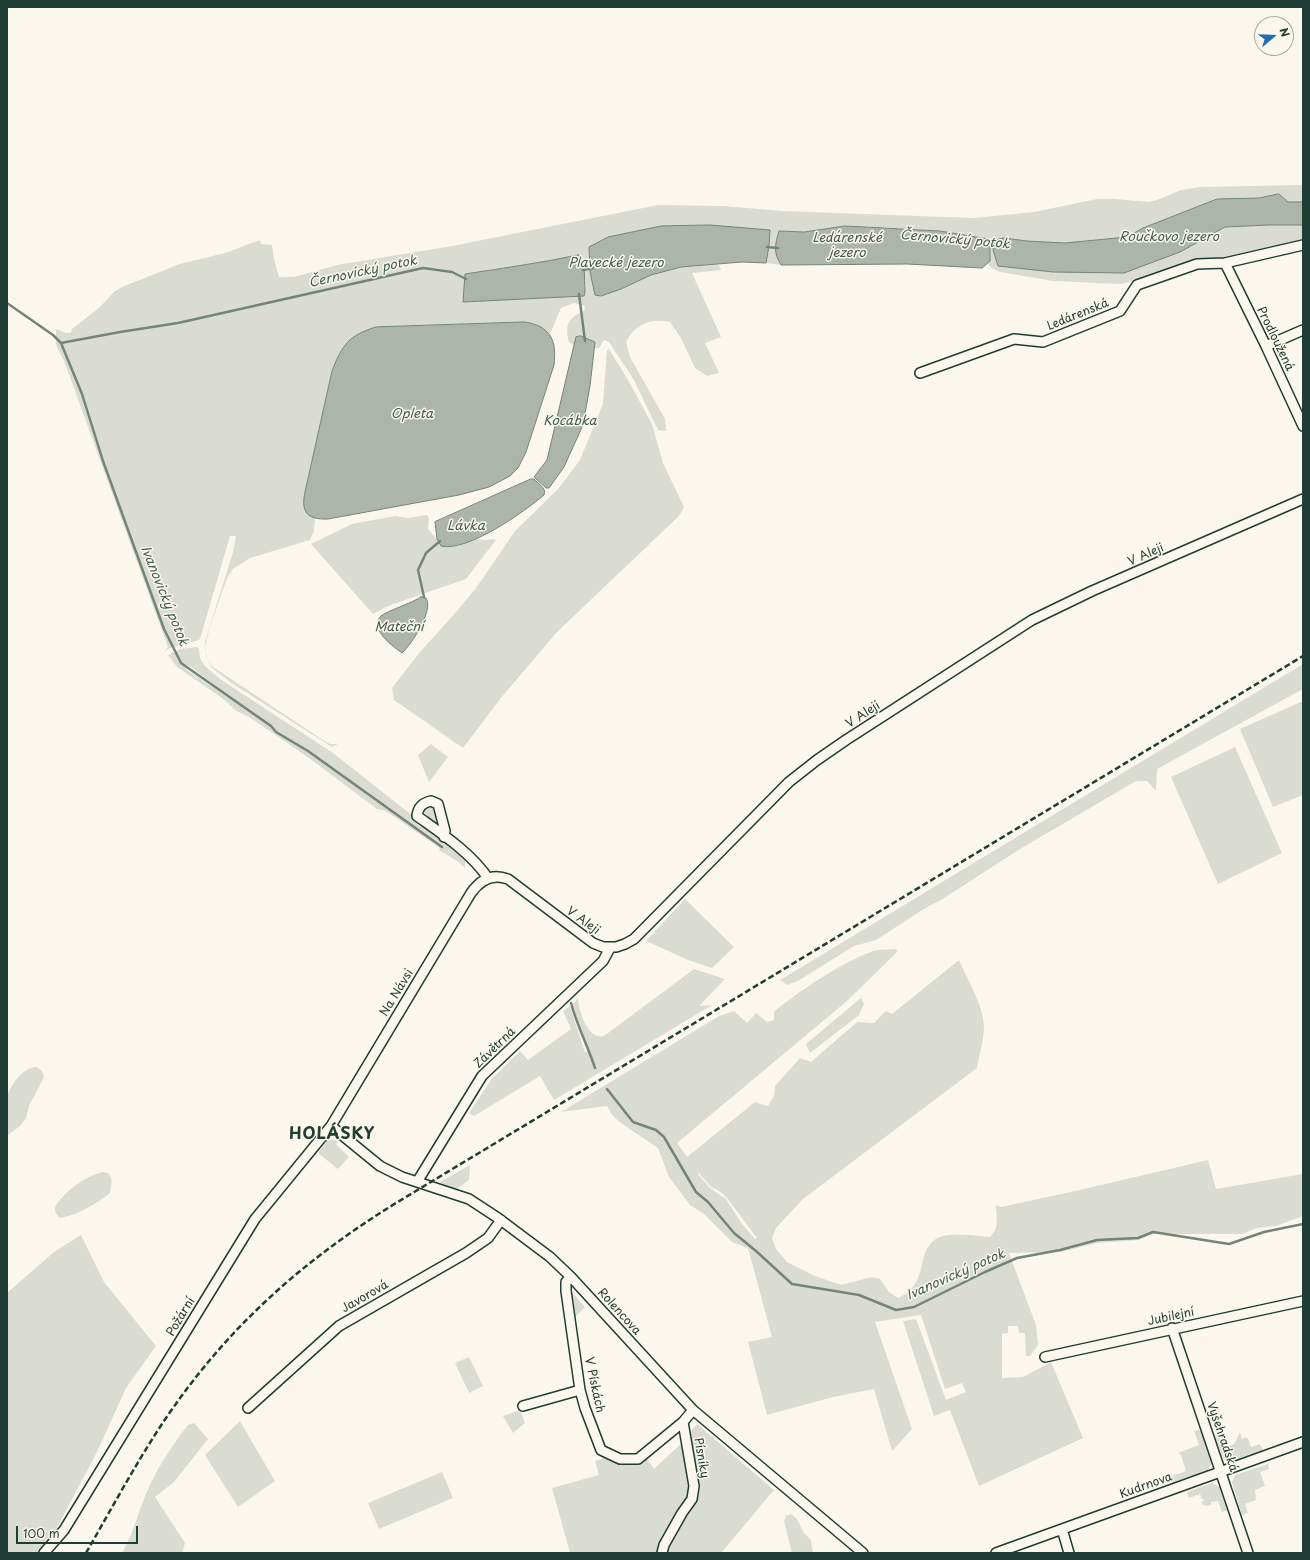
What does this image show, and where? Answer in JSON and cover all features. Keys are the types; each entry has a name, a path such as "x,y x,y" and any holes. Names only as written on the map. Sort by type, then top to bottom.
{"street":[{"name":"Ledárenská","path":"920,373 1014,339 1044,342 1120,311 1137,284 1197,264 1225,263 1303,244"},
{"name":"Prodloužená","path":"1225,263 1303,426"},
{"path":"1266,346 1303,330"},
{"name":"V Aleji","path":"488,878 498,876 508,879 597,945 610,948 620,946 634,939 776,794 801,772 846,740 1032,620 1072,600 1303,499"},
{"path":"444,837 477,864 488,878"},
{"name":"Na Návsi","path":"331,1126 471,893 478,884 488,878"},
{"name":"Závětrná","path":"417,1182 482,1076 602,961 610,948"},
{"name":"Rolencova","path":"331,1126 380,1166 417,1182 469,1199 501,1220 550,1257 571,1277 693,1410 863,1553"},
{"name":"Požární","path":"44,1553 64,1530 255,1219 331,1126"},
{"name":"Javorová","path":"248,1408 339,1326 466,1253 488,1238 501,1220"},
{"name":"V Pískách","path":"571,1277 566,1282 566,1291 580,1390 585,1408 601,1450 620,1460 638,1459 683,1422"},
{"name":"Jubilejní","path":"1045,1357 1172,1328 1303,1301"},
{"name":"Vyšehradská","path":"1172,1328 1248,1553"},
{"path":"523,1406 580,1390"},
{"path":"683,1422 693,1410"},
{"name":"Písníky","path":"662,1553 664,1545 682,1513 692,1500 694,1486 683,1422"},
{"name":"Kudrnova","path":"996,1553 1303,1442"},
{"path":"1062,1529 1069,1553"}],"shaded area":[{"path":"1303,185 1303,202 1288,202 1279,194 1259,198 1217,199 1143,228 1127,237 1065,243 1004,238 993,250 1212,233 1225,227 1303,225 1303,243 1120,284 1053,281 1000,272 991,268 988,263 990,248 988,239 940,231 917,229 845,226 804,232 779,231 779,262 781,265 766,263 769,246 769,230 589,247 590,272 595,295 621,289 651,275 681,267 719,265 721,270 692,273 721,337 705,343 719,373 707,376 695,368 681,338 670,322 656,321 644,324 634,331 626,342 630,357 665,419 666,431 658,430 634,380 609,342 604,340 599,348 594,348 595,342 581,336 576,337 574,345 569,342 567,331 569,323 574,317 584,311 585,306 574,303 561,308 550,334 539,326 525,322 376,327 367,330 348,342 339,354 332,371 305,492 311,516 315,518 314,531 310,540 250,558 233,569 227,578 209,630 205,647 205,642 233,552 236,536 230,536 200,639 170,648 164,652 168,647 64,361 56,345 56,329 66,333 71,333 72,329 100,307 114,292 122,287 180,264 225,253 260,240 261,244 272,245 279,277 294,277 337,265 452,246 658,205 724,206 782,211 974,218 1034,212 1097,199 1149,202 1181,190 1200,187","holes":["578,255 584,270 586,286 584,296 463,301 486,270 546,262"]},
{"path":"609,349 652,424 663,463 684,507 679,516 557,632 500,699 463,748 394,700 392,688 420,652 476,588 515,531 558,489 580,460 603,404 607,350"},
{"path":"427,515 429,518 428,529 439,542 456,546 475,539 496,540 466,579 386,607 373,614 311,544 352,524 395,516 408,518"},
{"path":"197,647 204,665 220,679 333,753 465,857 465,868 457,861 439,850 440,848 386,811 377,809 309,758 249,717 235,710 222,698 177,667 168,655 180,649","holes":["185,665 191,667 230,697 229,698 187,670"]},
{"path":"209,661 213,667 323,740 330,744 338,744 332,747 233,684 212,668"},
{"path":"1303,664 1303,689 1157,769 1156,791 1147,781 1136,781 1020,849 876,940 854,946 798,981 787,985 780,980"},
{"path":"1303,701 1303,795 1273,807 1240,729"},
{"path":"431,744 448,757 429,782 418,755"},
{"path":"1235,747 1282,853 1218,884 1171,777"},
{"path":"426,806 431,806 436,810 440,827 423,815 423,809"},
{"path":"685,899 734,947 712,968 688,960 646,941"},
{"path":"895,949 898,951 847,1001 677,1143 687,1157 755,1102 768,1106 774,1096 775,1086 800,1058 811,1062 857,1022 874,1023 886,1011 892,1014 959,960 978,1001 983,1018 983,1037 977,1068 803,1199 776,1228 772,1238 776,1249 787,1262 815,1276 841,1285 872,1277 880,1279 889,1292 898,1298 908,1292 915,1284 927,1249 932,1242 940,1237 952,1235 990,1237 996,1226 996,1205 1001,1207 1208,1160 1216,1189 1303,1174 1303,1216 1276,1226 1257,1228 1242,1234 1153,1234 1138,1240 1097,1243 1061,1252 1009,1253 1036,1325 1038,1345 1030,1356 1026,1356 1025,1333 1019,1333 1018,1326 1008,1326 1008,1333 1002,1334 1002,1378 1023,1377 1051,1362 1083,1438 979,1486 950,1410 934,1416 903,1321 916,1319 946,1400 966,1392 962,1383 945,1389 921,1315 875,1322 912,1429 892,1451 874,1389 833,1397 767,1415 748,1342 772,1337 748,1248 732,1242 704,1214 690,1205 669,1177 658,1148 621,1123 613,1116 607,1106 561,1112 719,1016 734,1011 747,1023 756,1013 767,1022 774,1020 774,1012 808,986 834,970 873,951","holes":["699,1173 710,1186 721,1192 727,1198 757,1238 755,1239 742,1224 726,1199 710,1188 698,1174"]},
{"path":"694,969 725,979 699,1006 712,1005 554,1100 540,1076 474,1116 469,1113 491,1080 520,1051 528,1060 571,1029 563,1011 570,1006 585,1053 589,1049 575,1018 572,1004 578,999 582,1017 589,1030 598,1036 604,1036"},
{"path":"861,998 864,1004 859,1015 810,1053 806,1044"},
{"path":"36,1067 42,1071 44,1077 29,1106 26,1118 20,1126 7,1136 6,1108 8,1094 19,1076 27,1070"},
{"path":"332,1139 338,1141 336,1144 349,1157 338,1169 318,1153 327,1141"},
{"path":"470,1165 469,1180 457,1189 443,1185 440,1182"},
{"path":"103,1172 108,1173 111,1178 112,1182 110,1193 86,1208 67,1217 60,1218 55,1212 55,1207 64,1195 89,1177"},
{"path":"81,1235 104,1282 156,1346 126,1388 97,1452 51,1539 38,1553 7,1553 7,1293 54,1252"},
{"path":"570,1290 585,1307 575,1317 569,1291"},
{"path":"469,1357 483,1386 469,1393 455,1363"},
{"path":"520,1410 525,1423 513,1433 503,1416"},
{"path":"240,1421 275,1481 238,1507 205,1455"},
{"path":"194,1423 208,1439 174,1482 155,1497 185,1543 182,1553 122,1553 157,1471 182,1432 188,1425"},
{"path":"697,1424 774,1490 721,1553 667,1553 685,1515 695,1502 698,1485 690,1432"},
{"path":"1201,1429 1212,1463 1208,1470 1171,1483 1169,1477 1186,1471 1181,1455 1178,1453 1199,1445 1194,1431"},
{"path":"1240,1432 1242,1439 1247,1437 1251,1447 1260,1444 1263,1450 1231,1462 1223,1458 1215,1435 1221,1433 1224,1442 1227,1441 1229,1446 1234,1444"},
{"path":"684,1441 690,1485 688,1496 679,1509 660,1545 658,1553 570,1553 552,1488 599,1475 595,1461 602,1459 602,1457 624,1463 633,1463 646,1457 654,1469"},
{"path":"1268,1464 1269,1469 1260,1472 1265,1486 1255,1490 1256,1500 1245,1504 1248,1513 1242,1515 1232,1482 1235,1475"},
{"path":"442,1472 453,1498 379,1529 368,1503"},
{"path":"1212,1483 1220,1487 1228,1510 1222,1512 1218,1501 1211,1502 1211,1505 1203,1505 1201,1502 1204,1501 1200,1494 1189,1498 1187,1492"},
{"path":"791,1514 797,1519 804,1533 811,1540 813,1553 792,1553 784,1521 786,1516"}],"water":[{"name":"Roučkovo jezero","path":"1279,194 1288,202 1303,202 1303,225 1225,227 1180,252 1124,273 1053,272 998,266 993,250 995,240 1004,238 1065,243 1127,237 1143,228 1217,199 1259,198"},
{"name":"Plavecké jezero","path":"710,225 770,230 766,263 742,262 681,267 651,275 621,289 601,296 595,295 590,272 589,247 608,237 661,226"},
{"name":"Ledárenské jezero","path":"845,226 940,231 988,239 990,246 990,261 982,268 907,264 781,265 776,252 776,240 779,231 804,232"},
{"path":"578,255 584,262 584,296 463,302 465,274"},
{"name":"Opleta","path":"525,322 541,327 546,331 553,342 555,356 554,365 526,452 518,468 510,476 489,487 459,495 328,519 315,518 307,513 304,504 305,492 332,371 339,354 348,342 359,334 376,327"},
{"name":"Kocábka","path":"581,336 595,342 590,386 583,425 564,467 549,488 546,488 534,477 547,460 576,337"},
{"name":"Lávka","path":"534,479 542,486 545,493 523,511 495,529 466,543 452,546 441,546 437,539 435,522"},
{"name":"Mateční","path":"421,597 426,598 428,603 425,618 416,635 402,653 388,642 380,632 378,621 384,614"}],"waterway":[{"name":"Černovický potok","path":"767,247 778,248"},
{"name":"Černovický potok","path":"61,343 178,323 423,268 452,272 466,279"},
{"name":"Černovický potok","path":"583,270 593,268"},
{"path":"579,294 585,341"},
{"name":"Ivanovický potok","path":"7,303 53,335 61,343 82,394 103,461 164,629 181,663 271,726 276,732 308,751 442,847"},
{"path":"424,597 418,570 426,553 440,541"},
{"name":"Ivanovický potok","path":"571,1003 595,1068"},
{"name":"Ivanovický potok","path":"607,1089 633,1122 656,1130 664,1137 696,1192 708,1202 734,1233 792,1284 859,1295 896,1310 914,1307 1017,1258 1060,1250 1097,1240 1138,1238 1153,1232 1229,1244 1264,1232 1303,1224"}],"railway":[{"path":"86,1553 145,1451 166,1418 190,1385 241,1325 269,1298 329,1248 396,1203 1303,656"}],"district":[{"name":"HOLÁSKY","path":"332,1135"}]}
